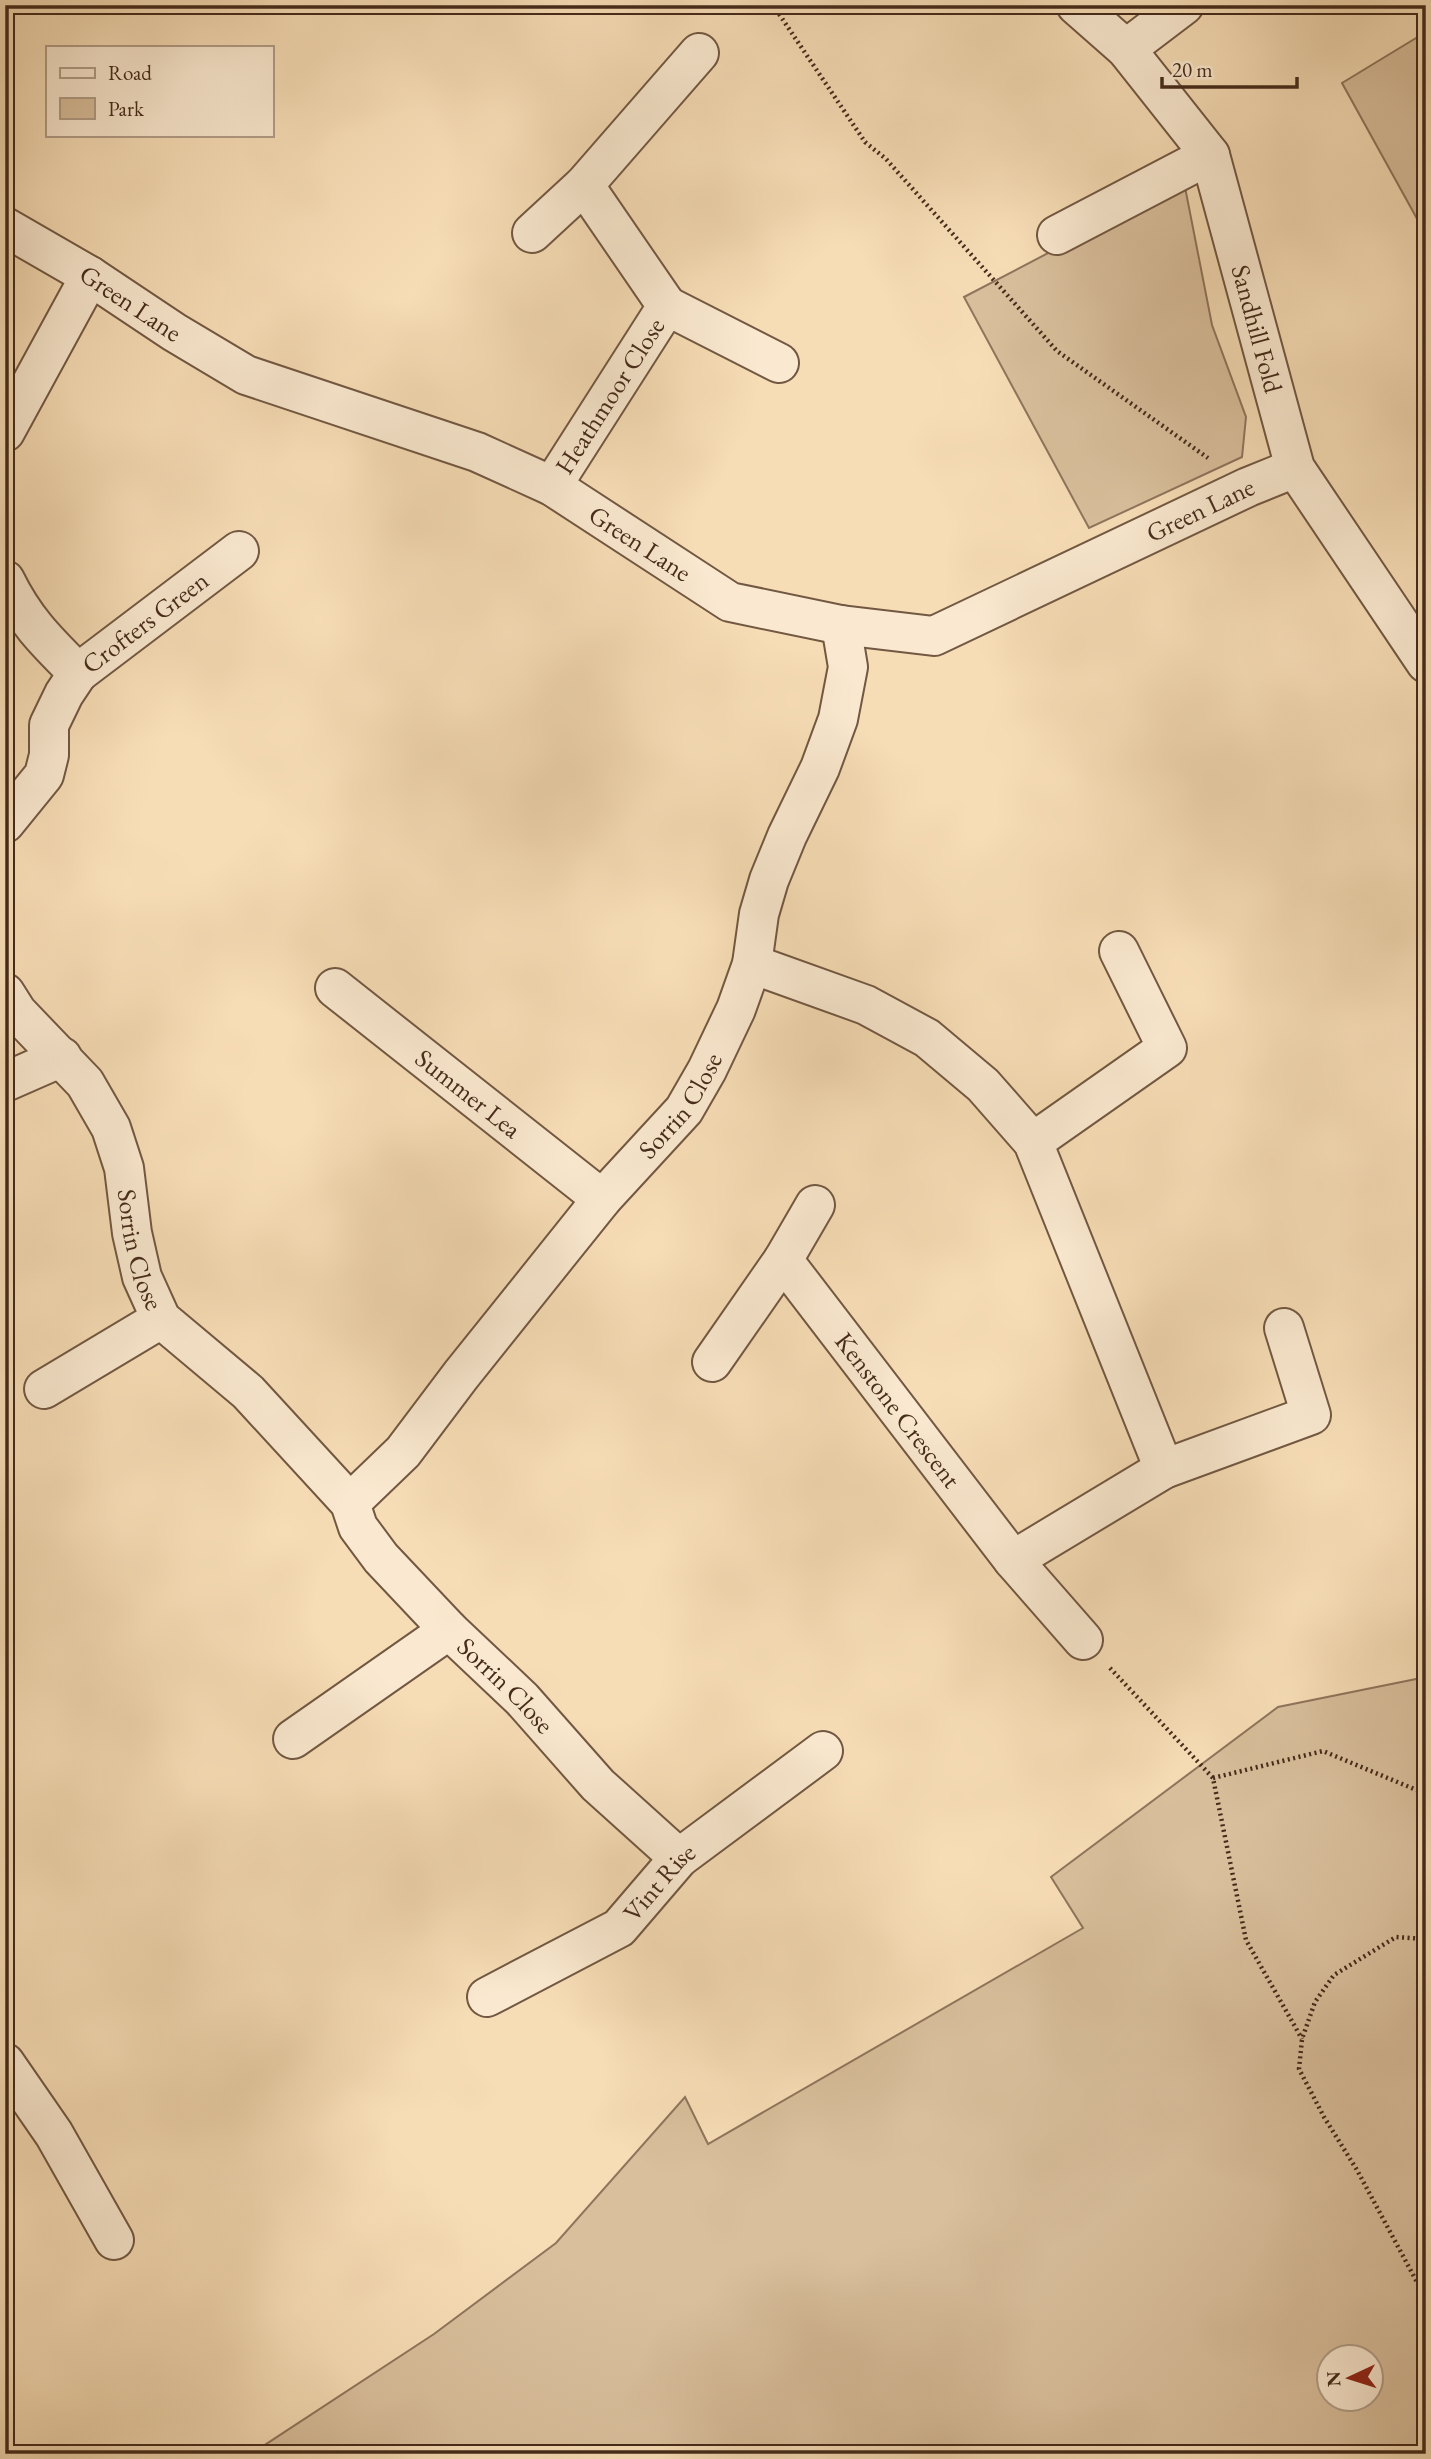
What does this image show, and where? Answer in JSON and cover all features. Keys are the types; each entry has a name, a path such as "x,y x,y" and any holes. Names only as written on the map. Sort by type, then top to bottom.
{"street":[{"name":"Sandhill Fold","path":"1076,5 1126,49 1210,155 1295,468 1426,663"},
{"path":"1126,49 1184,5"},
{"path":"532,233 584,185 699,53"},
{"path":"1057,235 1210,155"},
{"name":"Heathmoor Close","path":"584,185 667,306 779,363"},
{"name":"Green Lane","path":"5,227 90,276 174,332 246,375 477,452 552,486 730,602 841,625 934,636 1248,487 1295,468"},
{"path":"5,432 90,276"},
{"name":"Heathmoor Close","path":"552,486 667,306"},
{"name":"Crofters Green","path":"5,580 18,608 78,673 239,551"},
{"name":"Sorrin Close","path":"350,1503 402,1452 602,1199 684,1110 736,1009 752,964 759,914 769,880 786,836 820,768 838,719 848,667 841,625"},
{"path":"5,823 44,775 49,755 49,726 64,694 78,673"},
{"path":"1033,1142 1167,1048 1119,951"},
{"path":"752,964 866,1005 927,1038 983,1085 1033,1142 1164,1469"},
{"name":"Summer Lea","path":"335,988 602,1199"},
{"name":"Sorrin Close","path":"5,993 17,1012 85,1083 111,1128 124,1168 132,1233 142,1277 161,1319 248,1392 350,1503 358,1527 381,1558 449,1630 522,1699 598,1785 679,1858"},
{"path":"5,1082 62,1056"},
{"path":"712,1362 783,1260 815,1205"},
{"name":"Kenstone Crescent","path":"783,1260 1013,1560 1083,1640"},
{"path":"44,1389 161,1319"},
{"path":"1013,1560 1164,1469 1311,1415 1284,1328"},
{"path":"293,1739 449,1630"},
{"name":"Vint Rise","path":"487,1997 619,1928 679,1858 824,1751"},
{"path":"5,2063 54,2134 114,2240"}],"path":[{"path":"773,5 865,142 886,159 1058,351 1248,487"},
{"path":"1083,1640 1213,1778 1246,1940 1302,2039"},
{"path":"1213,1778 1323,1751 1426,1794"},
{"path":"1426,1939 1396,1937 1334,1975 1315,2002 1302,2039 1299,2069 1426,2299"}],"green space":[{"path":"1426,32 1426,235 1342,83"},
{"path":"1184,182 1212,325 1246,417 1242,457 1089,528 964,297"},
{"path":"1426,1677 1426,2454 251,2454 434,2334 556,2243 685,2097 708,2144 1083,1928 1051,1877 1278,1707"}]}
